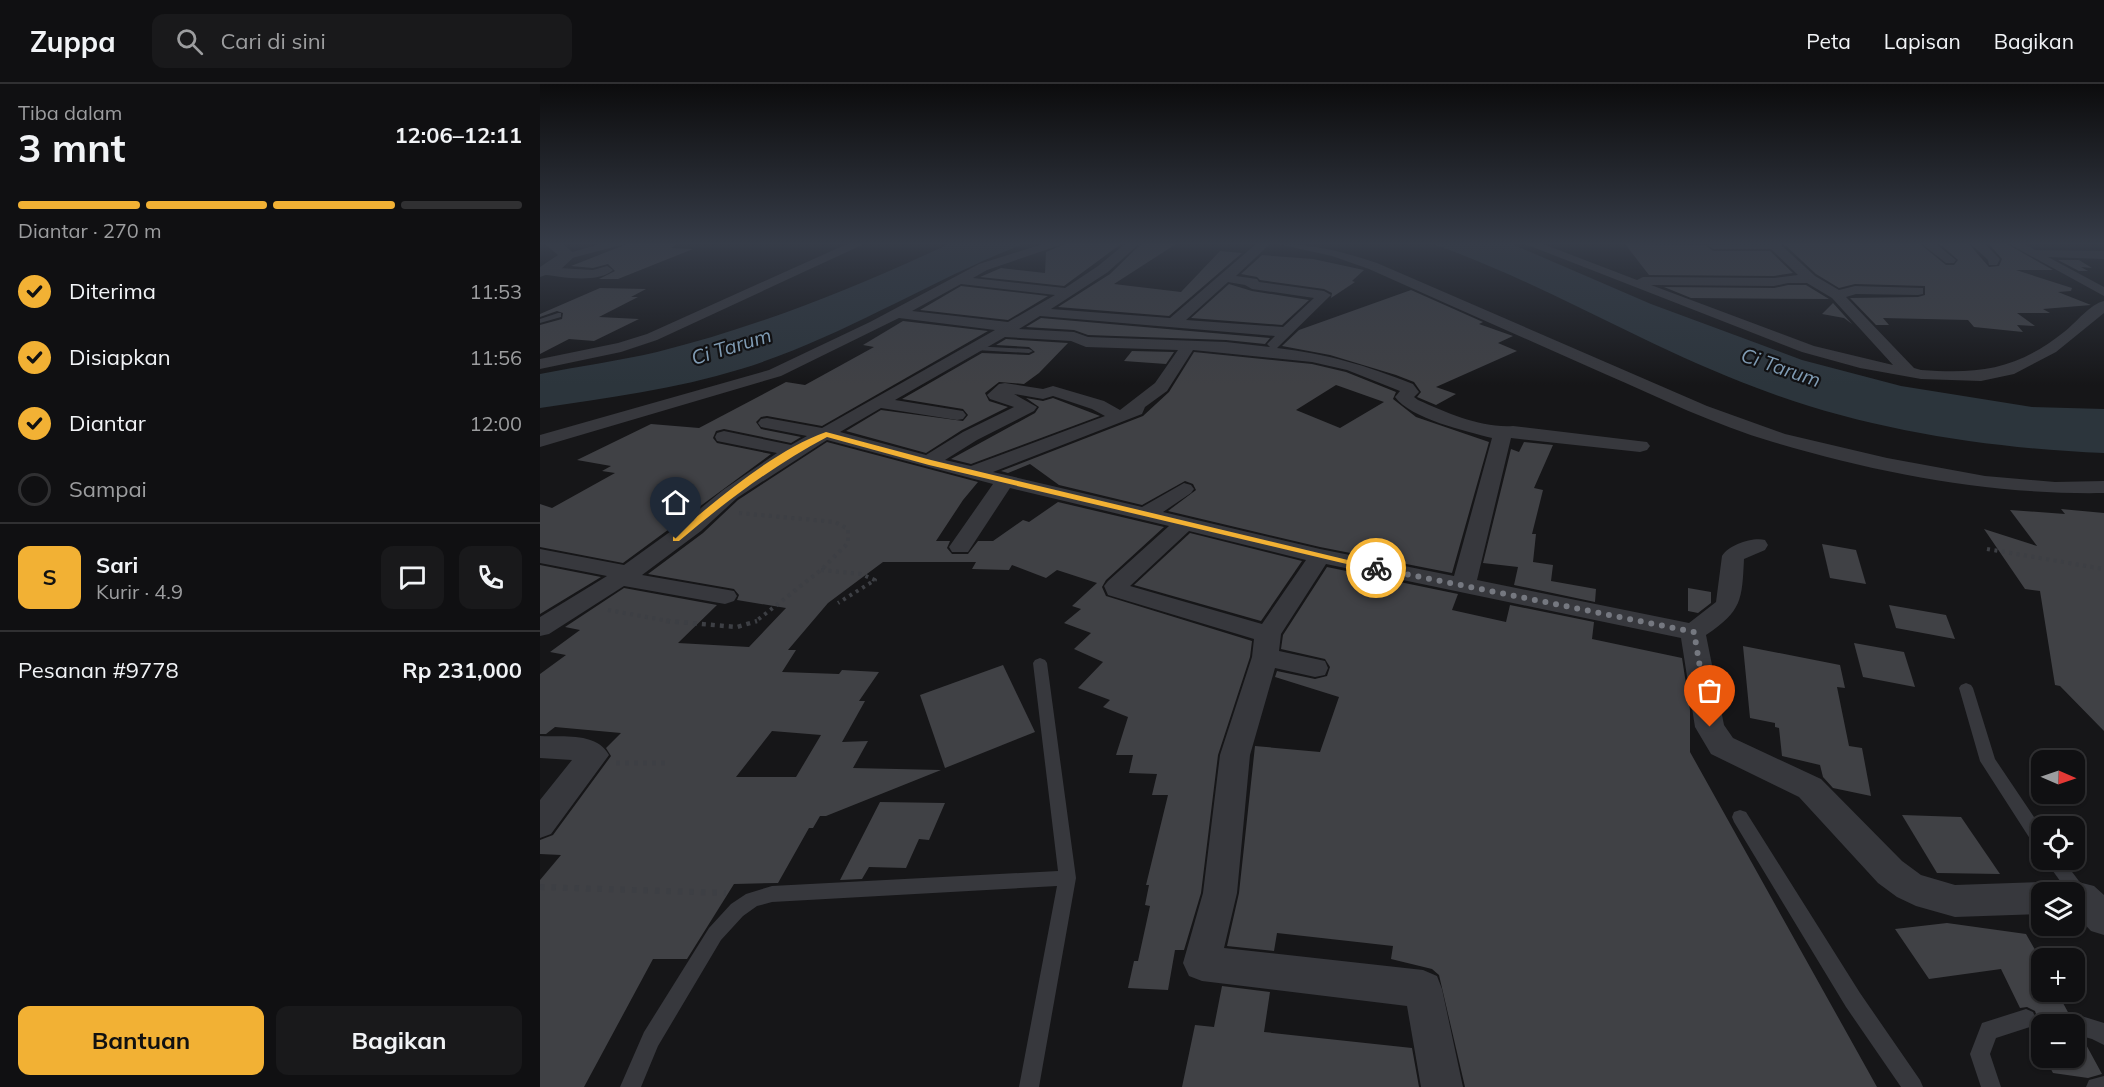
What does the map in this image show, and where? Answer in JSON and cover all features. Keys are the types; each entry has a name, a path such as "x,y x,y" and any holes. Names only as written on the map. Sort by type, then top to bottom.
{"street":[{"path":"540,364 621,347 652,337 753,291"},
{"path":"540,441 767,376 937,291"},
{"path":"1059,291 1070,292"},
{"path":"1174,322 1210,291"},
{"path":"1266,352 1324,295 1294,291"},
{"path":"1429,291 1701,410 1779,438 1887,464 1984,482 2011,485 2104,487"},
{"path":"1653,291 1808,349 1844,360 1908,372 1959,376 2001,373 2031,362 2104,305"},
{"path":"1830,291 1837,295 1908,372"},
{"path":"1837,295 1852,291"},
{"path":"1906,291 1918,291"},
{"path":"540,628 623,575 730,494 794,451 1070,292"},
{"path":"1037,312 1285,332"},
{"path":"896,313 1006,330 1074,337 1086,342 1226,347 1312,357 1352,366 1407,388 1410,392 1404,397 1412,404 1445,418 1487,431 1640,446"},
{"path":"974,472 1136,410 1136,405 1161,387 1188,347"},
{"path":"929,462 970,436 1028,407 1007,397 996,395 1007,387 1043,394 1053,391 1098,405 1119,417"},
{"path":"880,403 957,415"},
{"path":"767,423 826,434 929,462 1320,556 1463,587 1694,632 1720,615 1730,603 1733,556 1757,545"},
{"path":"1463,587 1503,433"},
{"path":"724,437 794,451"},
{"path":"960,547 1006,479"},
{"path":"1146,514 1184,489"},
{"path":"1185,523 1116,586 1116,590 1266,645 1315,668"},
{"path":"540,556 724,596"},
{"path":"1320,556 1266,645 1235,755 1220,893 1202,963 1423,989 1442,1087"},
{"path":"1694,632 1710,727 1722,746 1810,788 1890,872 1928,895 1955,901 2031,898"},
{"path":"540,747 588,750 594,755 540,824"}],"lane":[{"path":"540,321 558,315"},
{"path":"976,348 1029,351"},
{"path":"1029,1087 1066,878 1040,663"},
{"path":"1966,688 1988,761 2031,826"},
{"path":"1740,817 1853,1000 1913,1087"},
{"path":"2061,870 2087,904"},
{"path":"630,1087 651,1039 715,934 737,910 752,900 772,894 1066,878"},
{"path":"1991,1087 1980,1054 1989,1030 2026,1019"},
{"path":"2085,1027 2104,1035"},
{"path":"2096,1087 2104,1086"}],"path":[{"path":"578,604 684,624 746,626 759,621 820,570 848,543 848,529 842,525 712,509"},
{"path":"1987,549 2104,569"},
{"path":"820,570 861,574 875,580 838,603"},
{"path":"588,762 666,763"},
{"path":"540,887 772,894"}],"water":[{"name":"Ci Tarum","path":"841,291 920,291 813,342 741,369 616,397 540,408 540,374 628,358 695,342 732,331"},
{"name":"Ci Tarum","path":"1544,291 1620,291 1802,360 1901,386 2032,407 2104,409 2104,453 2016,447 1884,426 1799,403 1675,354"}],"building":[{"path":"594,291 643,291 631,297 638,297 599,317 639,319 594,341 569,339 540,354 540,325 562,319 563,313 557,311 540,317 540,314"},
{"path":"953,291 1003,291 1048,296 1008,320 920,310"},
{"path":"1084,291 1198,291 1169,316 1058,307"},
{"path":"1221,291 1251,291 1309,300 1282,325 1191,318"},
{"path":"1328,291 1342,291 1331,298 1332,293"},
{"path":"1413,291 1483,322 1479,324 1513,336 1498,343 1517,351 1436,387 1456,394 1436,405 1417,397 1421,392 1414,382 1396,375 1330,355 1282,346 1299,330"},
{"path":"1673,291 1816,291 1829,299 1691,298"},
{"path":"1925,291 2071,291 2058,292 2091,305 2043,309 2050,313 2017,313 2035,326 2017,325 2023,332 1974,327 1968,320 1883,318 1889,325 1876,325 1850,298 1925,295"},
{"path":"1833,303 1852,324 1844,318 1822,314"},
{"path":"1041,318 1270,338 1265,344 1226,340 1088,335 1074,330 1026,327"},
{"path":"903,321 988,331 822,426 767,416 761,417 756,422 761,429 801,437 791,443 724,429 716,431 713,438 717,443 771,454 623,563 540,547 540,504 552,508 615,473 602,471 611,466 577,460 651,424 699,428 786,382 805,385 874,347 863,345"},
{"path":"1006,339 1068,343 1039,373 1024,384 999,382 985,393 989,401 1008,407 962,430 926,453 846,431 881,410 963,421 968,415 963,409 902,399 982,353 1029,355 1035,352 1029,347 996,345"},
{"path":"1132,351 1174,352 1166,364 1124,361"},
{"path":"1194,352 1312,364 1346,372 1396,392 1393,399 1416,417 1489,442 1452,573 1320,547 1168,511 1196,490 1193,484 1185,481 1142,505 1059,485 1030,464 1008,473 1001,471 1143,416 1169,392","holes":["1336,385 1384,402 1340,428 1296,410"]},
{"path":"1026,398 1043,401 1053,398 1100,416 971,464 951,459 1035,413 1039,407"},
{"path":"827,442 978,482 936,541 950,541 947,548 952,554 968,554 978,541 993,541 1023,520 1029,522 1058,502 1164,527 1106,580 1102,587 1106,596 1252,641 1250,657 1218,755 1201,893 1184,950 1175,950 1168,990 1128,988 1134,961 1138,961 1150,906 1145,905 1149,885 1146,885 1168,795 1152,795 1157,774 1129,773 1133,755 1116,755 1128,717 1103,707 1110,700 1078,688 1103,662 1074,649 1091,633 1064,623 1081,609 1072,606 1097,583 1057,570 1046,578 1012,565 1009,570 972,569 976,562 883,562 828,603 788,650 796,650 782,672 839,674 842,670 879,672 859,701 865,701 842,742 868,741 853,768 941,770 826,816 820,816 813,828 809,828 778,883 734,884 687,959 653,959 584,1087 540,1087 540,880 561,855 540,854 540,840 553,835 611,756 606,748 621,733 555,727 546,734 540,734 540,674 566,655 550,652 580,630 565,627 624,588 717,605 678,643 749,647 786,608 737,600 739,595 734,589 648,574 703,533 738,500","holes":["772,731 821,735 796,777 736,777"]},
{"path":"1524,442 1553,445 1534,488 1543,490 1532,534 1536,534 1533,562 1553,565 1551,581 1596,589 1595,602 1514,585 1518,567 1483,563 1511,449 1519,452"},
{"path":"2061,509 2104,513 2104,731 2060,686 2055,685 2040,591 2025,589 1984,529 2037,546 2010,510 2065,514"},
{"path":"1190,533 1302,561 1261,621 1134,585"},
{"path":"1822,544 1856,550 1866,584 1830,578"},
{"path":"540,565 601,577 540,614"},
{"path":"1327,567 1458,594 1452,610 1506,622 1510,605 1594,622 1592,639 1682,658 1690,710 1690,752 1877,1087 1465,1087 1439,975 1432,969 1391,959 1393,946 1277,933 1274,951 1227,946 1239,893 1255,746 1320,752 1339,697 1275,677 1277,671 1315,679 1327,676 1330,667 1325,659 1281,649 1283,635"},
{"path":"1688,588 1711,592 1711,603 1698,613 1688,611"},
{"path":"1889,605 1946,615 1955,639 1896,628"},
{"path":"1854,643 1904,652 1915,687 1863,677"},
{"path":"1743,646 1840,665 1845,688 1837,687 1849,746 1862,748 1871,796 1833,788 1823,777 1820,765 1782,756 1779,728 1775,727 1775,723 1750,718"},
{"path":"1003,665 1035,732 945,768 920,695"},
{"path":"880,802 945,803 929,840 919,839 906,868 869,867 862,879 840,880"},
{"path":"1902,815 1961,817 2000,874 1937,873"},
{"path":"1947,923 2026,934 2034,948 2031,948 2031,1002 2062,1002 2069,1014 2036,1014 2027,1007 2020,1008 2001,969 1929,979 1895,929"},
{"path":"1222,986 1270,992 1264,1032 1412,1048 1419,1087 1182,1087 1195,1025 1214,1027"},
{"path":"2085,1043 2102,1074 2088,1078 2053,1073 2050,1068 2085,1068"}],"way so far":[{"path":"1376,568 1694,632 1710,727"}],"route":[{"path":"676,539 730,494 794,451 826,434 929,462 1376,568"}]}
